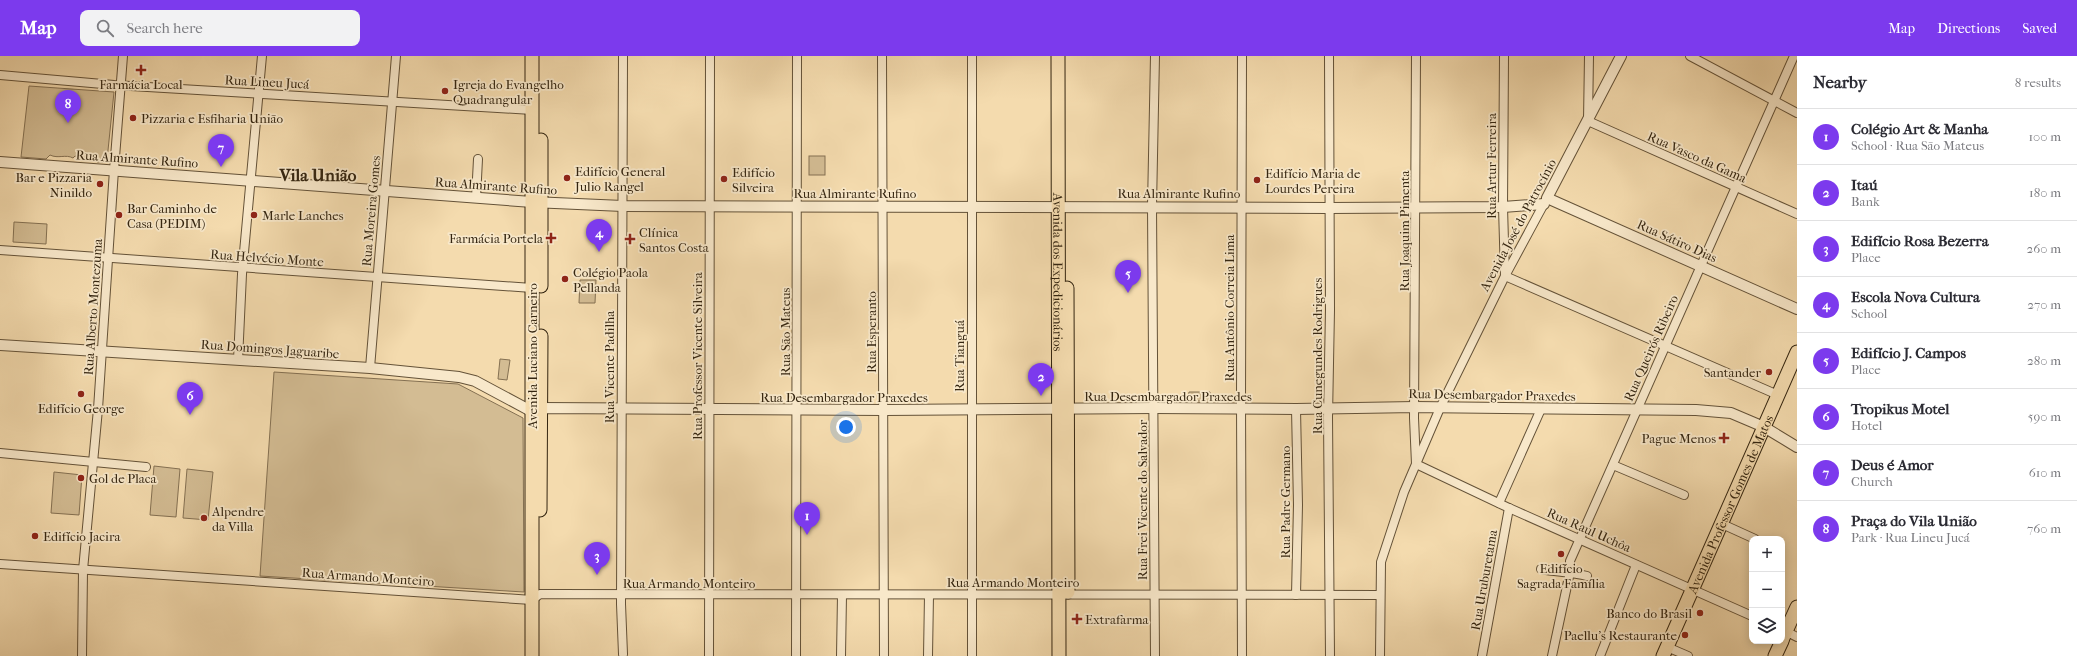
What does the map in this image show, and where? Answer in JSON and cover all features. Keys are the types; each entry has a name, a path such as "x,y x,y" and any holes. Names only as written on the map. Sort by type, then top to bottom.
{"main road":[{"name":"Avenida Luciano Carneiro","path":"532,56 532,110 536,203 536,597 532,656"},
{"name":"Avenida Luciano Carneiro","path":"536,338 532,288 541,56"},
{"name":"Avenida dos Expedicionários","path":"1058,56 1063,206"},
{"name":"Avenida dos Expedicionários","path":"1067,56 1063,206 1064,594 1067,656"},
{"name":"Avenida Professor Gomes de Matos","path":"1665,651 1797,352"},
{"name":"Avenida dos Expedicionários","path":"1059,656 1064,594"},
{"name":"Avenida Luciano Carneiro","path":"536,597 540,656"},
{"path":"1775,656 1786,636 1797,607"}],"street":[{"name":"Rua Alberto Montezuma","path":"82,656 83,570 102,352 123,56"},
{"path":"238,360 243,268 262,56"},
{"name":"Rua Moreira Gomes","path":"370,368 396,56"},
{"name":"Rua Vicente Padilha","path":"623,56 621,594 623,654"},
{"name":"Rua Professor Vicente Silveira","path":"709,656 710,56"},
{"name":"Rua São Mateus","path":"796,656 797,56"},
{"name":"Rua Esperanto","path":"882,56 884,206 884,656"},
{"name":"Rua Tianguá","path":"972,56 972,656"},
{"name":"Rua Frei Vicente do Salvador","path":"1155,56 1152,206 1155,656"},
{"name":"Rua Antônio Correia Lima","path":"1242,56 1240,409 1242,656"},
{"name":"Rua Cunegundes Rodrigues","path":"1329,56 1330,310 1328,409 1330,656"},
{"name":"Rua Joaquim Pimenta","path":"1416,56 1416,464"},
{"name":"Rua Artur Ferreira","path":"1504,56 1503,207 1505,276"},
{"path":"1588,120 1589,56"},
{"name":"Avenida José do Patrocínio","path":"1380,656 1381,562 1404,492 1440,408 1505,276 1621,56"},
{"path":"1690,56 1797,113"},
{"name":"Rua Queirós Ribeiro","path":"1552,656 1570,572 1570,561 1579,538 1794,56"},
{"name":"Rua Lineu Jucá","path":"0,75 121,86 532,110"},
{"name":"Rua Vasco da Gama","path":"1588,120 1736,188 1797,214"},
{"path":"476,198 478,159"},
{"name":"Rua Almirante Rufino","path":"0,162 536,203 622,206 1152,206 1329,208 1416,206 1503,207 1545,201"},
{"name":"Rua Sátiro Dias","path":"1545,201 1700,266 1797,309"},
{"name":"Rua Helvécio Monte","path":"0,250 532,288"},
{"path":"1505,276 1778,395"},
{"name":"Rua Domingos Jaguaribe","path":"0,344 102,352 370,368 468,378 536,410"},
{"name":"Rua Desembargador Praxedes","path":"536,410 971,410 1154,408 1328,409 1415,407 1725,412 1764,427 1797,447"},
{"name":"Rua Padre Germano","path":"1296,409 1298,505 1296,595"},
{"path":"1500,503 1541,409"},
{"path":"0,454 146,468"},
{"name":"Rua Raul Uchôa","path":"1416,464 1509,508 1749,615"},
{"path":"1613,464 1684,495"},
{"name":"Rua Uruburetama","path":"1482,656 1509,508"},
{"path":"1722,524 1749,536"},
{"name":"Rua Armando Monteiro","path":"0,564 536,597 621,594 1380,595"},
{"path":"1600,656 1636,565"},
{"path":"1541,569 1570,572 1587,576"},
{"path":"841,656 842,595"},
{"path":"928,656 929,595"},
{"path":"1665,651 1688,656"}],"shaded area":[{"path":"29,86 114,92 107,160 97,162 93,157 88,159 75,156 73,158 68,156 56,157 50,155 46,159 21,157"},
{"path":"809,156 825,156 825,175 809,175"},
{"path":"14,222 47,224 46,244 13,242"},
{"path":"580,280 596,280 595,303 579,303"},
{"path":"500,359 510,360 507,380 498,379"},
{"path":"274,372 458,384 523,418 524,592 260,576"},
{"path":"1189,392 1210,392 1210,401 1188,401"},
{"path":"154,466 180,469 176,517 150,515"},
{"path":"187,469 213,472 208,520 183,518"},
{"path":"54,472 82,475 79,515 51,513"}],"place":[{"name":"Farmácia Local","path":"141,70"},
{"name":"Igreja do Evangelho Quadrangular","path":"445,91"},
{"name":"Pizzaria e Esfiharia União","path":"133,118"},
{"name":"Praça do Vila União","path":"68,123"},
{"name":"Deus é Amor","path":"221,167"},
{"name":"Edifício General Julio Rangel","path":"567,178"},
{"name":"Edifício Silveira","path":"724,179"},
{"name":"Edifício Maria de Lourdes Pereira","path":"1257,180"},
{"name":"Bar e Pizzaria Ninildo","path":"100,184"},
{"name":"Bar Caminho de Casa (PEDIM)","path":"119,215"},
{"name":"Marle Lanches","path":"254,215"},
{"name":"Farmácia Portela","path":"551,238"},
{"name":"Clínica Santos Costa","path":"630,239"},
{"name":"Escola Nova Cultura","path":"599,252"},
{"name":"Colégio Paola Pellanda","path":"565,279"},
{"name":"Edifício J. Campos","path":"1128,293"},
{"name":"Santander","path":"1769,372"},
{"name":"Edifício George","path":"81,394"},
{"name":"Itaú","path":"1041,396"},
{"name":"Tropikus Motel","path":"190,415"},
{"name":"Pague Menos","path":"1724,438"},
{"name":"Gol de Placa","path":"81,478"},
{"name":"Alpendre da Villa","path":"204,518"},
{"name":"Colégio Art & Manha","path":"807,535"},
{"name":"Edifício Jacira","path":"35,536"},
{"name":"Edifício Sagrada Família","path":"1561,554"},
{"name":"Edifício Rosa Bezerra","path":"597,575"},
{"name":"Banco do Brasil","path":"1700,613"},
{"name":"Extrafarma","path":"1077,619"},
{"name":"Paellu's Restaurante","path":"1685,635"}],"district":[{"name":"Vila União","path":"318,175"}]}
